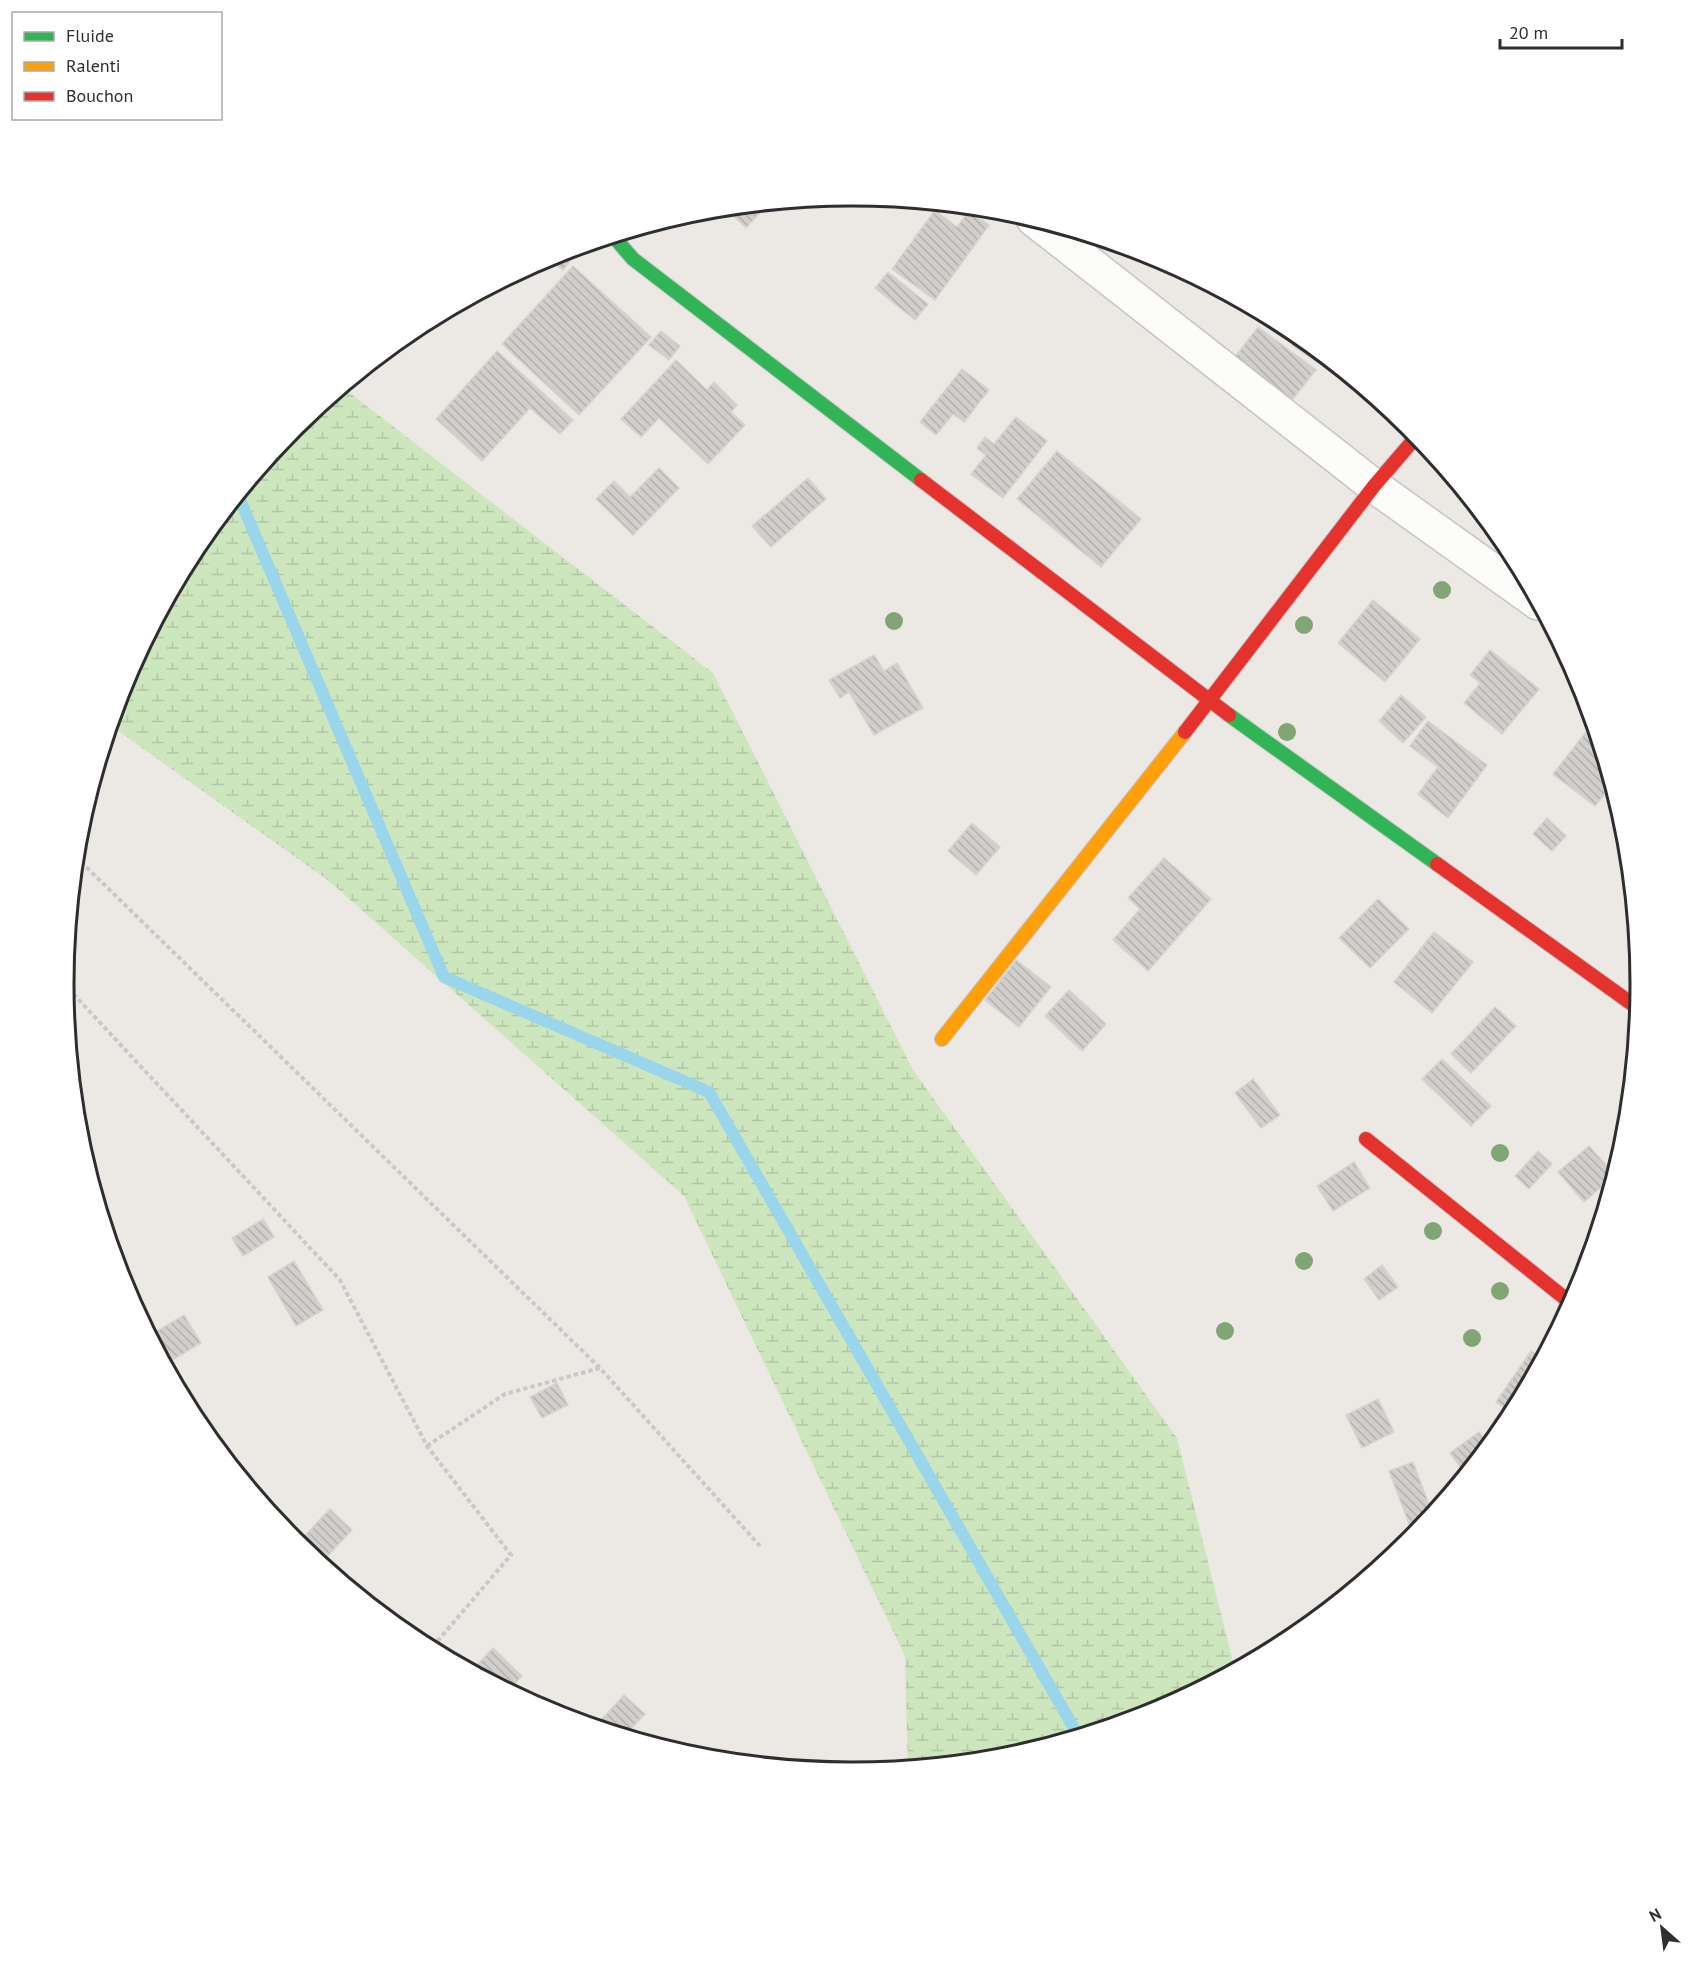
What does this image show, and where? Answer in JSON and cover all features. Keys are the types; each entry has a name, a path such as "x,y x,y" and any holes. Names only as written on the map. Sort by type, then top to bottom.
{"street":[{"path":"1050,232 1374,486 1524,593"},
{"path":"619,243 633,259 1209,701 1630,1002"},
{"path":"942,1040 1209,701 1374,486 1410,444"},
{"path":"1366,1139 1564,1298"}],"path":[{"path":"83,864 600,1368 760,1546"},
{"path":"74,995 340,1280 428,1446 511,1555 436,1643"},
{"path":"428,1446 504,1394 600,1368"}],"green space":[{"path":"348,392 713,673 913,1070 1177,1438 1233,1663 1150,1704 1053,1737 1004,1749 908,1762 905,1656 684,1196 329,881 117,730 154,641 205,552 234,511 267,472 302,435"}],"building":[{"path":"934,211 957,227 966,215 977,217 989,225 935,300 892,269"},
{"path":"761,212 746,228 733,216"},
{"path":"571,260 563,270 556,265"},
{"path":"573,266 651,337 579,415 502,344"},
{"path":"888,272 928,304 915,320 875,288"},
{"path":"1258,327 1316,370 1288,405 1231,362"},
{"path":"661,331 680,346 669,360 649,345"},
{"path":"1293,344 1333,373 1292,345"},
{"path":"497,351 573,420 560,434 530,408 482,461 436,419"},
{"path":"676,360 707,390 714,382 737,405 731,412 745,425 708,464 659,418 641,437 621,419"},
{"path":"962,369 989,390 964,422 953,414 936,435 920,422"},
{"path":"1016,417 1047,441 1003,498 971,474 986,455 977,448 985,437 994,444"},
{"path":"1057,451 1141,519 1101,567 1017,499"},
{"path":"659,468 679,488 633,535 596,499 614,481 630,497"},
{"path":"808,478 826,499 771,547 752,526"},
{"path":"1373,600 1420,639 1385,682 1338,643"},
{"path":"1490,650 1539,689 1502,734 1464,703 1480,683 1470,675"},
{"path":"874,655 884,671 897,663 923,708 874,735 849,692 840,698 829,680"},
{"path":"1401,695 1426,717 1403,743 1379,721"},
{"path":"1428,721 1487,765 1448,818 1418,794 1438,767 1410,746"},
{"path":"1587,730 1606,792 1595,806 1553,774"},
{"path":"1547,818 1566,836 1552,851 1533,834"},
{"path":"972,823 1000,847 976,875 948,851"},
{"path":"1164,858 1211,899 1148,971 1113,940 1140,909 1128,898"},
{"path":"1378,899 1409,929 1370,968 1339,938"},
{"path":"1434,932 1473,962 1432,1013 1394,982"},
{"path":"1016,960 1051,987 1019,1027 985,1000"},
{"path":"1069,990 1106,1024 1082,1051 1045,1016"},
{"path":"1495,1007 1516,1026 1471,1073 1451,1054"},
{"path":"1442,1059 1491,1106 1471,1126 1422,1079"},
{"path":"1253,1079 1280,1115 1261,1128 1235,1093"},
{"path":"1589,1146 1608,1168 1604,1184 1584,1202 1558,1172"},
{"path":"1538,1151 1552,1164 1529,1189 1515,1176"},
{"path":"1354,1162 1370,1188 1333,1211 1317,1186"},
{"path":"263,1219 274,1237 243,1256 232,1238"},
{"path":"294,1261 323,1310 296,1326 268,1277"},
{"path":"1382,1265 1398,1287 1379,1300 1364,1279"},
{"path":"184,1315 201,1343 171,1361 156,1332"},
{"path":"1531,1351 1536,1355 1505,1408 1496,1402"},
{"path":"557,1383 568,1405 542,1418 530,1397"},
{"path":"1378,1399 1394,1432 1362,1448 1346,1415"},
{"path":"1479,1432 1484,1439 1462,1469 1450,1453"},
{"path":"1413,1462 1430,1506 1410,1527 1389,1471"},
{"path":"330,1509 352,1530 326,1558 304,1537"},
{"path":"493,1648 522,1676 513,1685 476,1666"},
{"path":"624,1695 645,1714 629,1730 600,1721"}],"waterway":[{"path":"241,502 444,977 709,1092 1075,1730"}],"traffic: fast":[{"path":"619,243 633,259 921,480"},
{"path":"1229,715 1437,864"}],"traffic: slow":[{"path":"942,1039 1185,732"}],"traffic: jam":[{"path":"1185,732 1374,486 1410,444"},
{"path":"921,480 1229,715"},
{"path":"1437,864 1630,1002"},
{"path":"1366,1139 1564,1298"}]}
